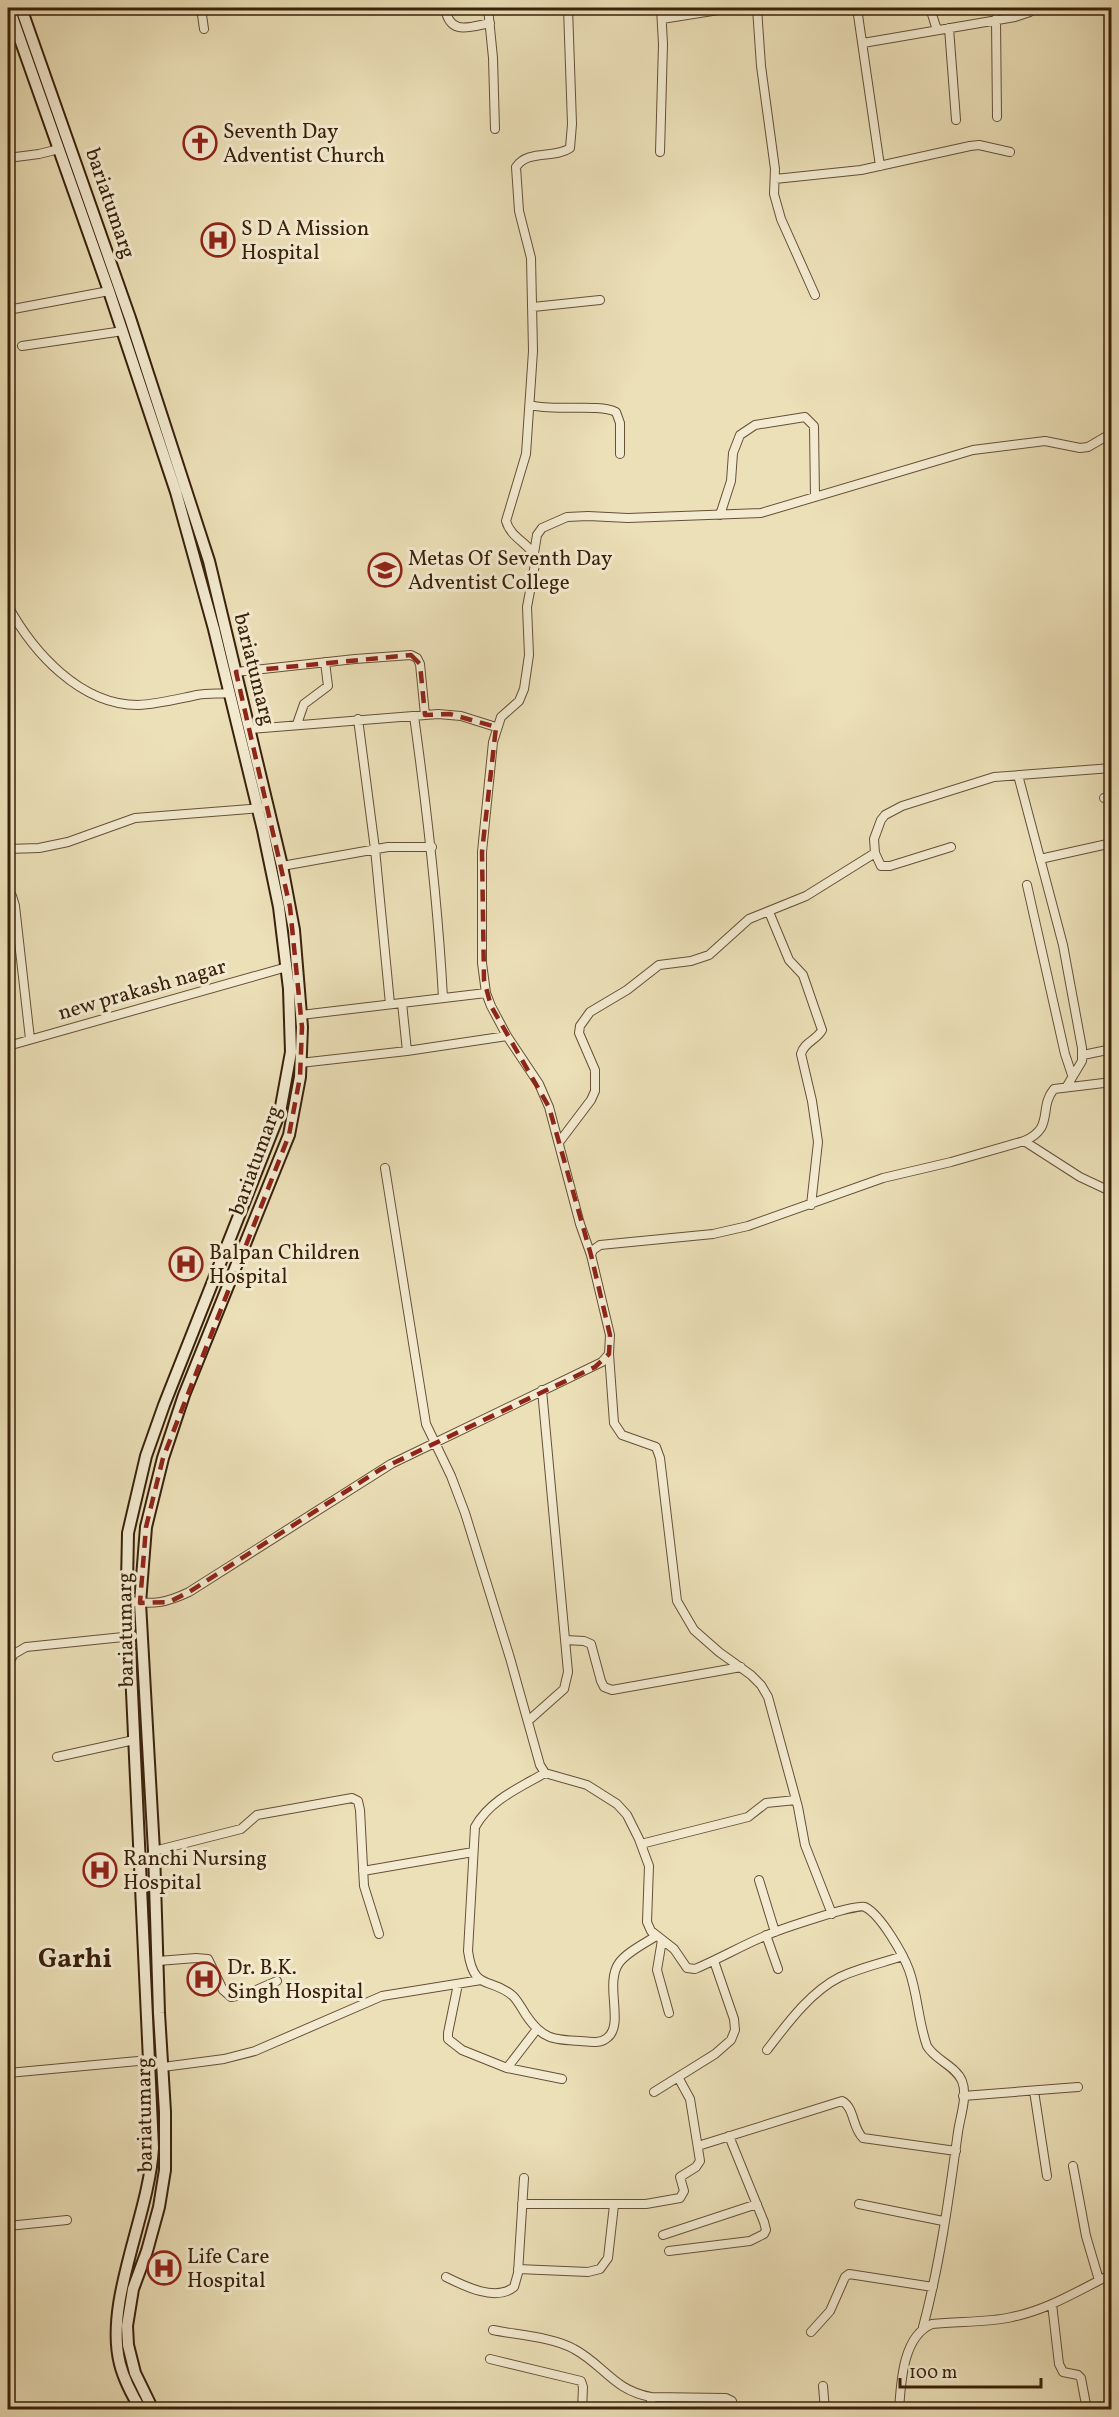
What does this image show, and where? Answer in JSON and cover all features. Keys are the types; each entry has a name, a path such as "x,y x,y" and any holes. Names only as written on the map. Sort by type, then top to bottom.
{"main road":[{"name":"bariatumarg","path":"9,8 123,331 176,492 230,693 282,866 294,930 302,1015 297,1098 288,1135 184,1395 163,1458 146,1527 140,1603 154,1851 166,2133 163,2188 147,2251 133,2289 127,2326 128,2345 135,2373 153,2409"},
{"name":"bariatumarg","path":"21,8 76,159 188,490 209,561 250,729 279,907 291,1020 291,1052 280,1112 164,1405 146,1456 128,1533 128,1601 153,2148 151,2175 122,2290 116,2326 119,2363 141,2409"}],"street":[{"path":"201,8 204,29"},
{"path":"445,8 448,21 453,26 490,23"},
{"path":"488,8 495,129"},
{"path":"534,553 512,534 506,521 523,467 530,405 533,306 531,258 519,211 516,167 526,158 562,152 570,148 572,124 568,8"},
{"path":"660,152 661,8"},
{"path":"662,19 702,10 731,8"},
{"path":"757,8 761,66 775,179 774,194 781,219 815,295"},
{"path":"857,8 880,166"},
{"path":"930,8 937,30"},
{"path":"863,43 1024,15 1030,12 1031,8"},
{"path":"996,19 997,117"},
{"path":"949,28 956,120"},
{"path":"775,179 880,166 970,146 979,145 1010,152"},
{"path":"8,158 58,149"},
{"path":"8,310 109,291"},
{"path":"533,306 600,300"},
{"path":"22,346 123,331"},
{"path":"530,405 548,409 606,409 616,412 620,423 620,454"},
{"path":"720,515 731,481 736,444 740,435 755,425 805,417 812,422 814,426 815,497"},
{"path":"832,1914 805,1845 796,1800 768,1697 761,1685 694,1630 677,1601 660,1458 656,1447 622,1435 614,1423 609,1354 610,1335 560,1141 544,1094 507,1036 486,993 482,963 482,852 496,727 501,717 519,701 526,680 529,655 527,607 536,559 534,553 537,535 542,528 567,517 588,516 618,519 770,512 973,450 1045,441 1080,448 1088,447 1112,434"},
{"path":"8,606 39,653 49,664 108,700 127,704 148,704 199,695 230,693"},
{"path":"236,672 411,655 420,663 424,715"},
{"path":"297,724 304,704 328,686 325,662"},
{"path":"250,729 358,719 450,714 496,727"},
{"path":"414,716 440,924 443,998"},
{"path":"358,719 375,849 390,1004"},
{"path":"951,847 890,866 881,866 875,853 876,832 885,814 893,810 987,779 1112,768"},
{"path":"1018,775 1063,945 1083,1055 1082,1061 1067,1086"},
{"path":"8,849 39,848 68,842 135,818 263,808"},
{"path":"1040,860 1112,843"},
{"path":"282,866 375,849 432,847"},
{"path":"560,1141 591,1100 595,1091 595,1070 579,1033 583,1018 627,990 659,964 691,961 709,955 742,924 806,896 875,853"},
{"path":"1027,885 1065,1054 1072,1075"},
{"path":"8,892 15,906 30,1039"},
{"path":"769,912 789,960 803,975 822,1030 820,1034 811,1039 801,1054 812,1101 818,1142 811,1205"},
{"name":"new prakash nagar","path":"8,1046 286,967"},
{"path":"302,1015 486,993"},
{"path":"402,1003 407,1051"},
{"path":"300,1063 407,1051 507,1036"},
{"path":"1083,1055 1112,1049"},
{"path":"591,1255 593,1250 608,1243 713,1234 748,1226 883,1178 1024,1141 1032,1137 1044,1124 1050,1094 1054,1089 1112,1082"},
{"path":"1024,1141 1080,1177 1112,1192"},
{"path":"385,1168 426,1424 452,1476 474,1539 544,1773"},
{"path":"128,1601 169,1602 189,1592 381,1469 595,1366 609,1354"},
{"path":"528,1721 564,1689 568,1672 542,1390"},
{"path":"8,1664 14,1654 26,1647 142,1636"},
{"path":"566,1640 584,1641 591,1644 604,1687 612,1690 741,1667"},
{"path":"57,1757 134,1740"},
{"path":"659,1938 624,1958 618,1965 613,1980 615,2026 607,2039 600,2042 558,2040 546,2036 537,2029 512,1996 480,1980 472,1971 468,1951 473,1852 476,1827 488,1809 497,1801 544,1773 587,1785 618,1804 627,1815 649,1866 646,1922 659,1938 674,1949 687,1968 695,1969 771,1934 855,1906 865,1907 878,1920 903,1956 913,1982 927,2046 934,2056 960,2077 963,2096 933,2287 923,2327 913,2340 903,2374 899,2409"},
{"path":"154,1851 241,1829 257,1815 352,1798 358,1802 360,1809 366,1896 379,1934"},
{"path":"641,1844 748,1817 766,1803 796,1800"},
{"path":"363,1871 473,1852"},
{"path":"759,1880 778,1969"},
{"path":"659,1938 657,1970 669,2013"},
{"path":"767,2050 827,1984 842,1976 903,1956"},
{"path":"158,1961 208,1959 223,1990 231,1997 247,1994 277,1981"},
{"path":"654,2092 724,2048 731,2040 735,2030 735,2019 714,1961"},
{"path":"163,2067 246,2054 370,2000 480,1980"},
{"path":"458,1984 448,2039 462,2050 507,2068 562,2079"},
{"path":"507,2068 537,2029"},
{"path":"8,2073 149,2060"},
{"path":"522,2204 655,2204 681,2198 684,2191 680,2177 700,2164 690,2099 678,2077"},
{"path":"963,2096 1078,2087"},
{"path":"1034,2091 1047,2176"},
{"path":"698,2146 842,2101 849,2106 856,2130 863,2138 956,2151"},
{"path":"669,2250 750,2241 759,2238 766,2230 729,2136"},
{"path":"1073,2166 1086,2236 1099,2280"},
{"path":"446,2277 470,2288 503,2292 514,2287 518,2269 524,2178"},
{"path":"859,2204 944,2222"},
{"path":"518,2269 588,2272 600,2269 608,2258 614,2205"},
{"path":"663,2235 757,2205"},
{"path":"8,2226 67,2220"},
{"path":"811,2332 830,2311 845,2277 849,2274 933,2287"},
{"path":"923,2327 932,2324 1013,2317 1052,2304 1112,2274"},
{"path":"1052,2304 1059,2364 1063,2372 1078,2375 1081,2378 1087,2409"},
{"path":"493,2330 573,2347 585,2355 611,2380 626,2389 651,2397 726,2398 732,2401 734,2409"},
{"path":"490,2360 581,2381 582,2409"},
{"path":"824,2386 825,2409"},
{"path":"651,2397 651,2409"}],"highlighted area":[{"path":"411,655 420,664 425,715 450,714 496,727 482,852 484,980 491,1006 549,1107 591,1255 610,1335 609,1354 595,1367 381,1469 189,1592 169,1602 140,1603 146,1527 163,1458 289,1135 300,1077 302,1027 290,907 236,672"}],"place":[{"name":"Seventh Day Adventist Church","path":"200,143"},
{"name":"S D A Mission Hospital","path":"218,240"},
{"name":"Metas Of Seventh Day Adventist College","path":"385,570"},
{"name":"Balpan Children Hospital","path":"186,1264"},
{"name":"Ranchi Nursing Hospital","path":"100,1870"},
{"name":"Dr. B.K. Singh Hospital","path":"204,1979"},
{"name":"Life Care Hospital","path":"164,2268"}],"district":[{"name":"Garhi","path":"75,1958"}]}
